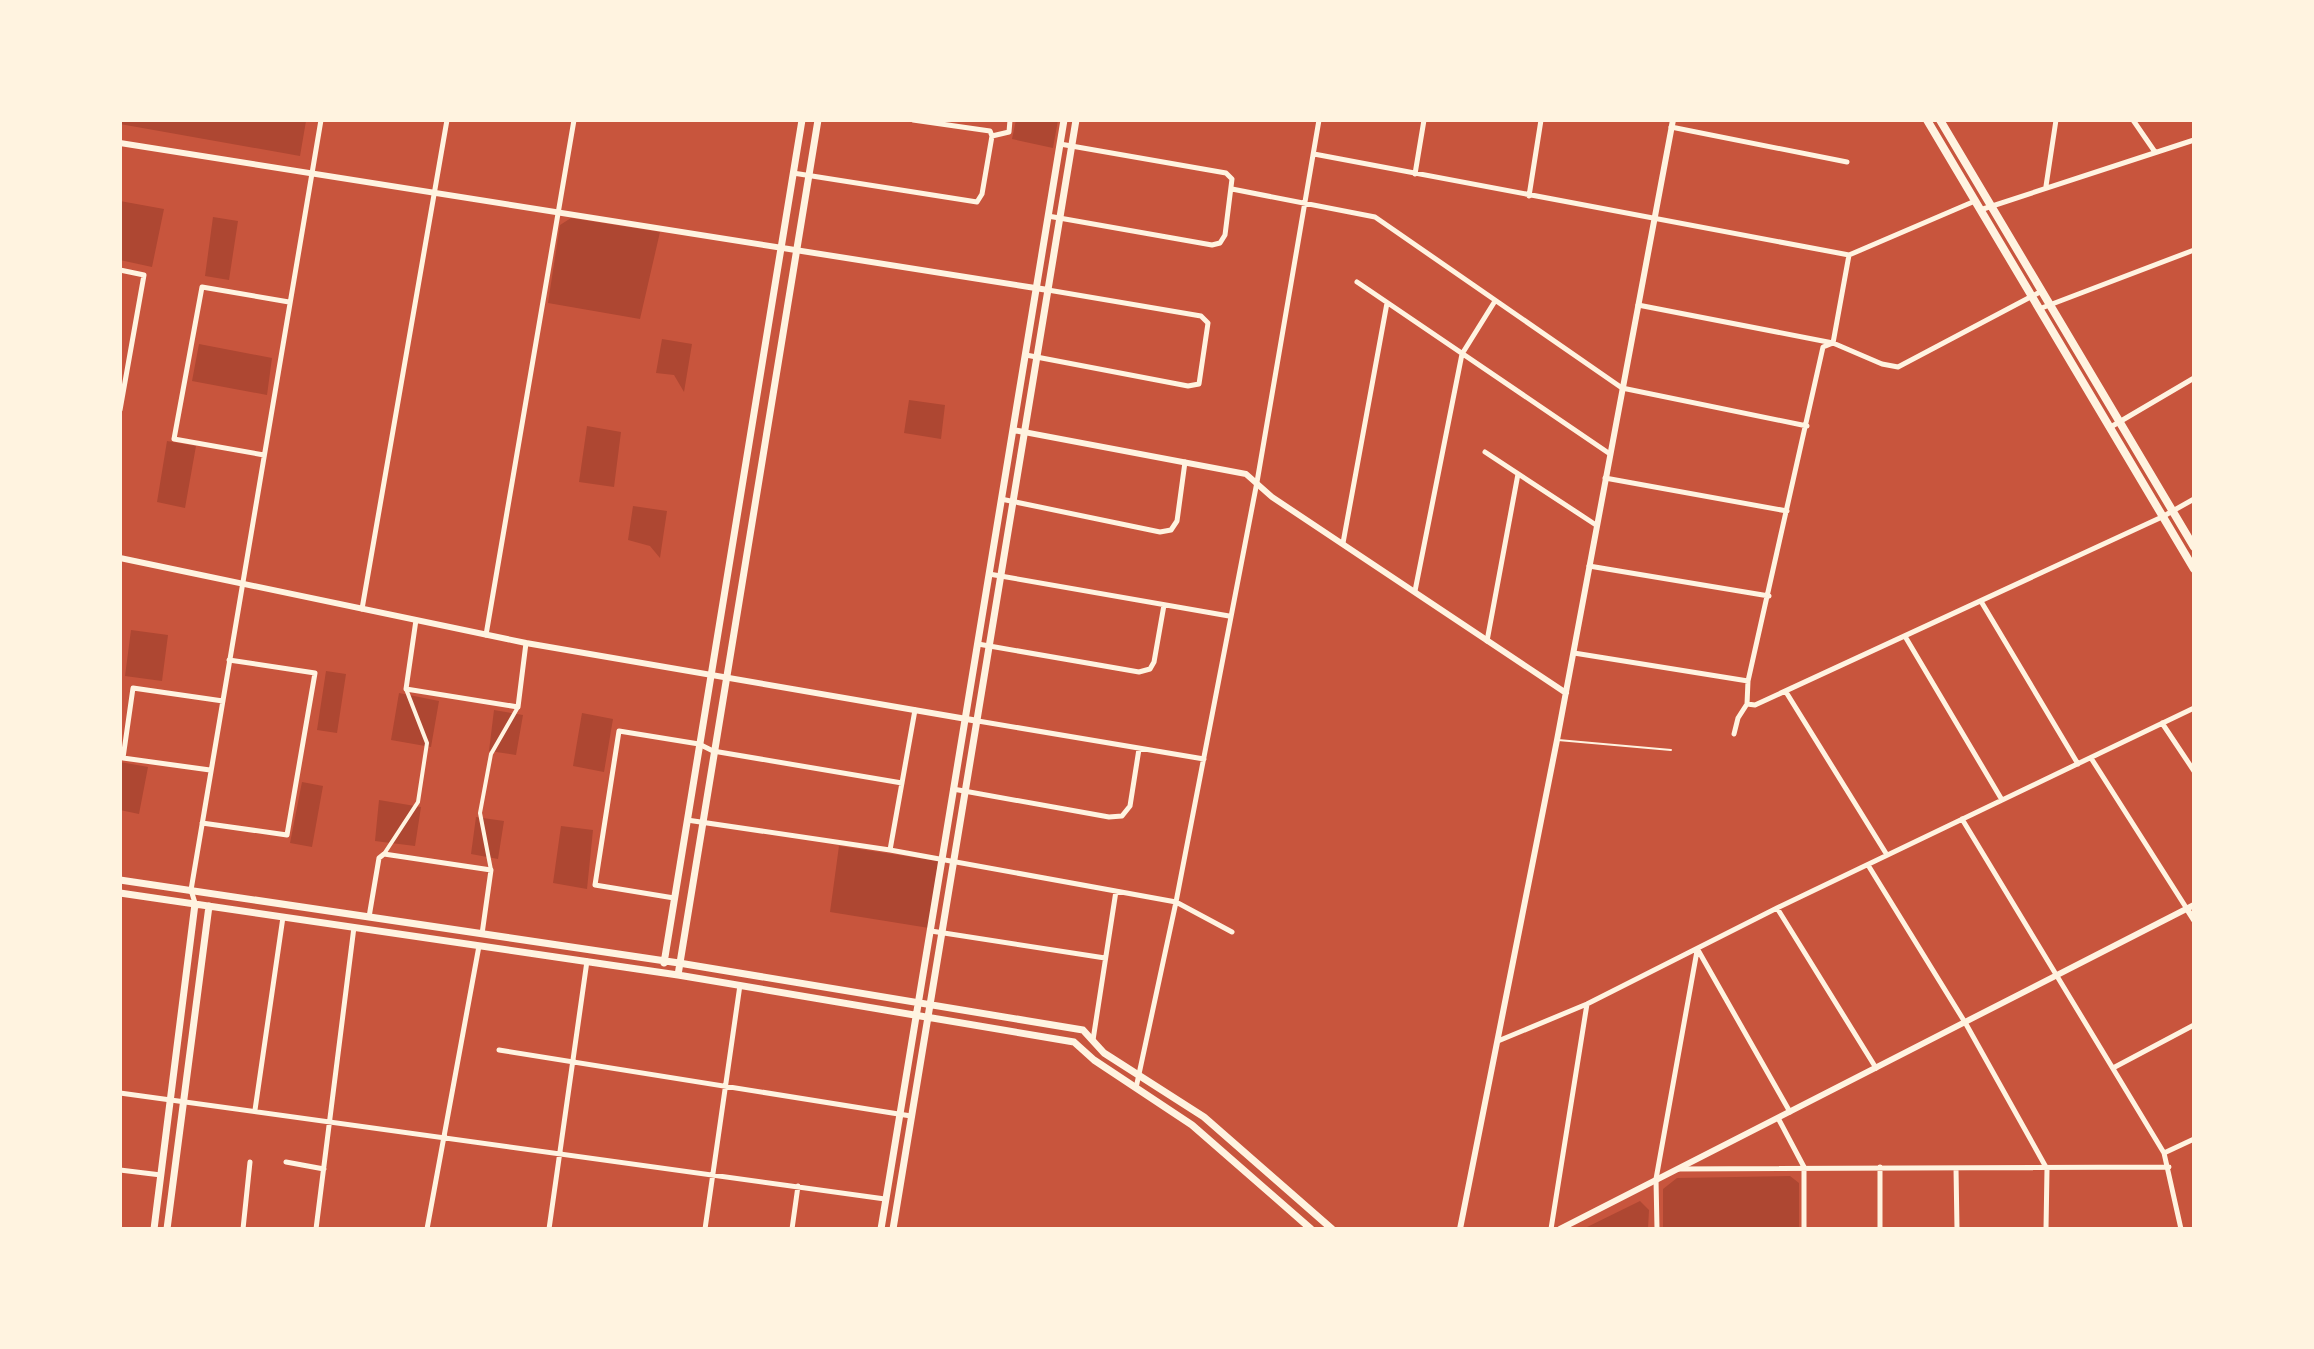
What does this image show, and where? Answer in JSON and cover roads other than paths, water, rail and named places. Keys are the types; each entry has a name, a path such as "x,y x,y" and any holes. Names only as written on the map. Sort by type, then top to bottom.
{"main road":[{"path":"662,973 802,120"},
{"path":"678,975 818,120"},
{"path":"881,1229 1064,120"},
{"path":"893,1229 1076,120"},
{"path":"1927,120 1980,210 2037,295"},
{"path":"1940,120 1990,206 2109,428 2194,569"},
{"path":"2043,306 2119,422 2194,547"},
{"path":"120,880 679,963 1083,1030 1104,1053 1204,1117 1332,1229"},
{"path":"120,893 678,975 1074,1042 1192,1125 1307,1228"},
{"path":"154,1229 195,904"},
{"path":"167,1229 209,906"}],"street":[{"path":"195,904 191,890 210,770 321,120"},
{"path":"362,609 447,120"},
{"path":"486,635 574,120"},
{"path":"913,120 991,134 1009,132 1010,120"},
{"path":"1136,1088 1176,902 1257,482 1319,120"},
{"path":"1415,174 1424,120"},
{"path":"1529,196 1541,120"},
{"path":"2046,186 2056,120"},
{"path":"2133,120 2155,152"},
{"path":"1460,1229 1574,653 1672,123 1847,162"},
{"path":"793,173 977,202 982,194 991,134"},
{"path":"1980,210 2194,140"},
{"path":"120,143 433,190 781,250 1037,288 1201,316 1208,323 1199,384 1188,386 1026,355"},
{"path":"1047,216 1212,245 1220,243 1232,189 1232,179 1226,173 1060,144"},
{"path":"1314,154 1849,255 1975,201"},
{"path":"1232,189 1375,217 1622,388 1807,426"},
{"path":"2043,306 2194,250"},
{"path":"1833,343 1849,255"},
{"path":"120,270 144,275 120,410"},
{"path":"1357,282 1610,454"},
{"path":"264,455 174,439 202,287 289,302"},
{"path":"1638,305 1833,343 1882,364 1898,367 2037,295"},
{"path":"1415,591 1462,354 1495,301"},
{"path":"1343,543 1387,303"},
{"path":"1734,734 1738,718 1747,704 1748,681 1823,347 1833,343"},
{"path":"2109,428 2194,378"},
{"path":"1013,430 1246,474 1272,497 1566,693"},
{"path":"1485,452 1596,525"},
{"path":"1001,499 1160,532 1171,530 1177,521 1185,462"},
{"path":"1487,641 1518,474"},
{"path":"1605,478 1787,511"},
{"path":"1747,704 1755,705 1906,638 2194,499"},
{"path":"120,558 526,643 1204,759"},
{"path":"1589,566 1769,596"},
{"path":"988,574 1229,616"},
{"path":"1982,603 2078,764"},
{"path":"977,643 1139,672 1150,669 1154,662 1164,605"},
{"path":"369,917 379,858 418,802 427,743 406,689 416,620"},
{"path":"1906,638 2002,800"},
{"path":"482,934 491,870 480,813 491,754 518,707 526,643"},
{"path":"1574,653 1748,681"},
{"path":"202,823 287,835 315,673 229,660"},
{"path":"210,770 123,758 133,688 223,701"},
{"path":"406,689 518,707"},
{"path":"1786,692 1887,855"},
{"path":"1498,1041 1587,1004 1777,908 2194,708"},
{"path":"890,850 915,710"},
{"path":"2162,723 2194,771"},
{"path":"674,898 595,885 619,731 699,744 713,751 902,783"},
{"path":"953,789 1109,817 1122,816 1130,806 1139,749"},
{"path":"2091,758 2190,907 2194,920"},
{"path":"1962,819 2164,1153 2181,1229"},
{"path":"687,820 890,850 1176,902 1232,932"},
{"path":"384,854 491,870"},
{"path":"1868,865 1966,1024 2047,1169 2046,1229"},
{"path":"1092,1041 1116,891"},
{"path":"209,906 211,893"},
{"path":"1560,1229 2190,907"},
{"path":"1777,908 1877,1069"},
{"path":"255,1110 283,917"},
{"path":"316,1229 354,927"},
{"path":"931,931 1105,958"},
{"path":"427,1229 479,946"},
{"path":"1697,950 1790,1112"},
{"path":"1657,1229 1656,1179 1697,950"},
{"path":"549,1229 587,961"},
{"path":"705,1229 740,985"},
{"path":"1551,1229 1587,1004"},
{"path":"2113,1068 2194,1025"},
{"path":"499,1050 911,1116"},
{"path":"120,1093 885,1199"},
{"path":"1778,1118 1804,1167 1804,1229"},
{"path":"2164,1153 2194,1139"},
{"path":"243,1229 250,1162"},
{"path":"286,1162 325,1169"},
{"path":"1880,1167 1880,1229"},
{"path":"1677,1169 2169,1167"},
{"path":"1956,1168 1957,1229"},
{"path":"120,1170 161,1175"},
{"path":"792,1229 798,1186"}],"lane":[{"path":"1557,740 1671,750"}]}
